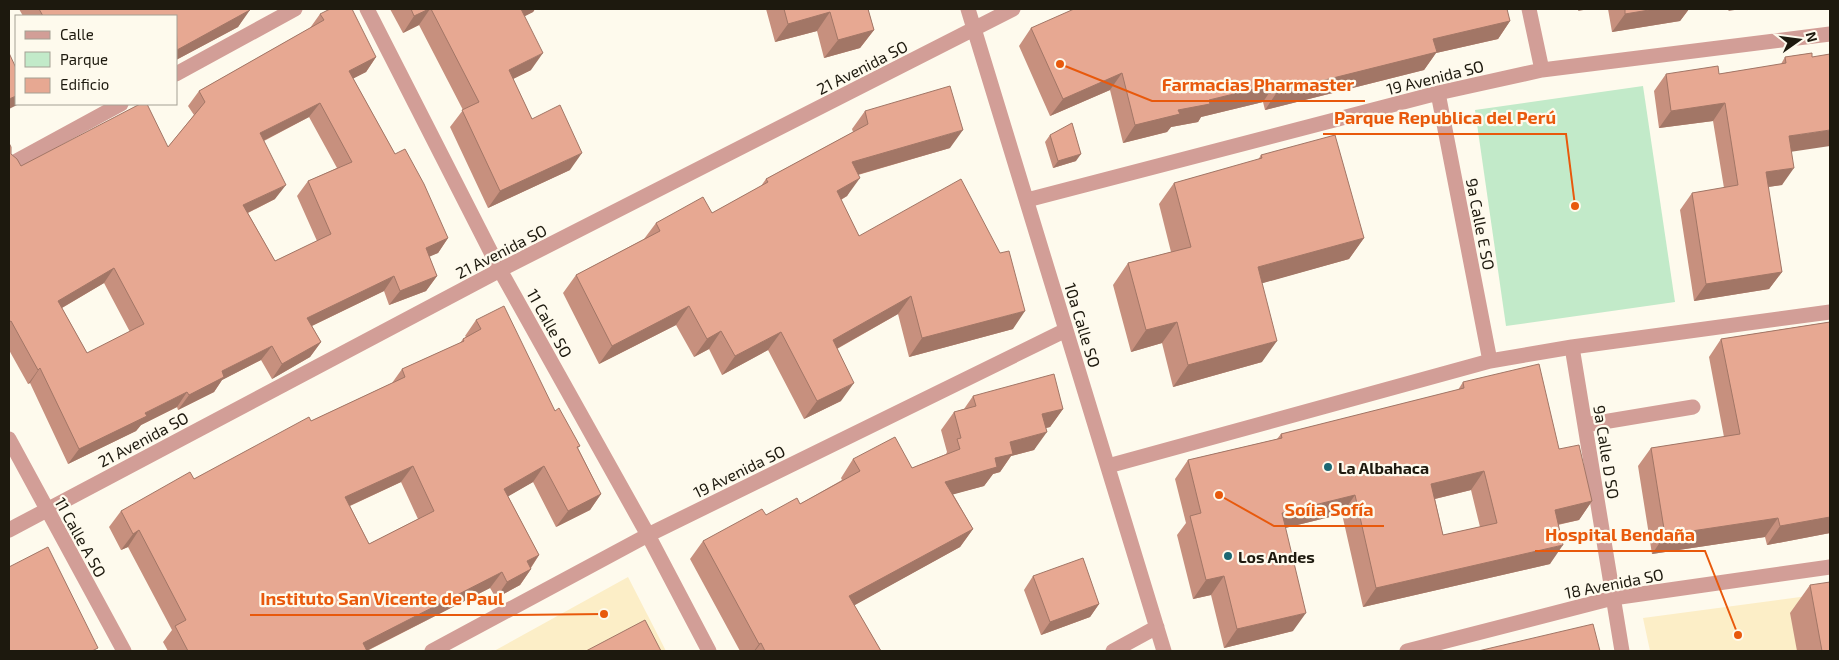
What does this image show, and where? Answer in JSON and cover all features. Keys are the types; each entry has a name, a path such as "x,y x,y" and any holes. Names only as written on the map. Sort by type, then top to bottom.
{"street":[{"path":"178,73 295,9"},
{"name":"11 Calle SO","path":"367,9 500,270 648,535 709,651"},
{"name":"10a Calle SO","path":"968,9 1164,651"},
{"name":"21 Avenida SO","path":"9,530 500,270 1013,9"},
{"path":"1529,9 1542,70"},
{"name":"19 Avenida SO","path":"1027,200 1438,93 1542,70 1830,34"},
{"name":"9a Calle E SO","path":"1438,93 1490,361"},
{"path":"9,165 119,105"},
{"path":"1108,466 1490,361 1572,347 1830,312"},
{"name":"19 Avenida SO","path":"432,651 648,535 1066,330"},
{"name":"9a Calle D SO","path":"1572,347 1622,651"},
{"path":"1585,425 1693,406"},
{"name":"11 Calle A SO","path":"9,440 124,651"},
{"name":"18 Avenida SO","path":"1408,651 1613,598 1830,567"},
{"path":"1112,651 1157,627"}],"shaded area":[{"path":"628,577 666,651 494,651"},
{"path":"1830,593 1830,651 1650,651 1643,618"}],"green space":[{"path":"1643,86 1675,302 1506,326 1475,110"}],"building":[{"path":"39,9 250,10 178,49 178,15 42,15"},
{"path":"330,9 352,9 376,57 349,71 395,154 405,149 424,184 448,238 426,248 437,276 400,291 394,276 307,318 321,342 282,364 272,346 222,371 224,377 189,395 187,392 145,413 147,416 79,449 40,368 38,370 11,321 9,322 9,143 11,154 21,166 138,105 147,105 168,147 205,102 199,91 324,20 320,14","holes":["320,103 352,162 308,181 331,234 275,261 243,205 286,185 260,133","114,268 144,324 87,353 58,301"]},
{"path":"411,9 429,9 414,16"},
{"path":"431,9 521,9 543,53 509,70 532,119 560,105 582,153 500,191 462,110 479,102"},
{"path":"784,9 868,9 874,30 838,40 830,12 788,24"},
{"path":"1074,9 1507,9 1510,21 1433,39 1437,52 1277,92 1275,84 1209,100 1210,104 1178,110 1180,114 1135,125 1122,73 1063,99 1031,28"},
{"path":"1625,9 1655,9 1625,14"},
{"path":"9,53 15,66 15,96 9,99"},
{"path":"1812,53 1812,57 1830,54 1830,130 1789,136 1794,168 1766,172 1782,272 1706,284 1692,193 1738,185 1725,103 1671,111 1666,74 1718,66 1719,74 1786,63 1785,57"},
{"path":"950,86 963,130 852,162 860,178 837,191 859,236 961,179 1000,253 1009,251 1025,311 922,338 911,296 833,340 854,383 817,401 781,332 735,356 721,331 707,339 689,306 612,346 576,275 660,231 656,223 703,197 712,213 768,182 766,179 868,124 865,111"},
{"path":"1072,123 1081,154 1058,161 1050,135"},
{"path":"1335,135 1364,238 1258,267 1277,341 1188,365 1177,322 1146,330 1128,263 1191,247 1174,183 1262,158 1261,155"},
{"path":"504,306 555,411 559,408 580,446 577,447 601,494 568,511 544,466 504,489 539,555 527,561 531,569 507,582 502,572 363,643 367,651 188,651 175,626 186,620 139,530 133,534 121,511 190,472 194,479 309,417 311,421 405,377 402,369 464,341 463,339 481,329 476,320","holes":["413,466 434,511 369,544 345,497"]},
{"path":"1830,322 1830,517 1780,526 1778,518 1665,535 1651,448 1740,434 1721,339"},
{"path":"1539,364 1559,449 1579,445 1592,501 1555,510 1563,545 1376,588 1355,495 1282,513 1306,613 1237,629 1224,576 1206,580 1190,516 1201,513 1188,460 1282,438 1281,434 1464,388 1463,382","holes":["1484,471 1497,523 1443,535 1431,484"]},
{"path":"1054,374 1063,409 1042,414 1047,432 1010,442 1013,454 995,458 997,467 945,482 973,529 849,596 881,651 765,651 761,643 759,644 703,541 762,509 766,515 797,498 800,504 860,471 853,459 895,437 912,468 960,449 957,439 961,438 954,412 976,406 973,396"},
{"path":"48,547 98,648 92,651 9,651 9,567"},
{"path":"1083,558 1099,604 1050,622 1033,576"},
{"path":"1830,582 1830,651 1822,651 1810,585"},
{"path":"645,620 661,651 586,651"},
{"path":"1593,624 1600,651 1478,651"}],"place":[{"name":"Farmacias Pharmaster","path":"1060,64"},
{"name":"Parque Republica del Perú","path":"1575,206"},
{"name":"La Albahaca","path":"1328,467"},
{"name":"Soíia Sofía","path":"1219,495"},
{"name":"Los Andes","path":"1228,556"},
{"name":"Instituto San Vicente de Paul","path":"604,614"},
{"name":"Hospital Bendaña","path":"1738,635"}]}
